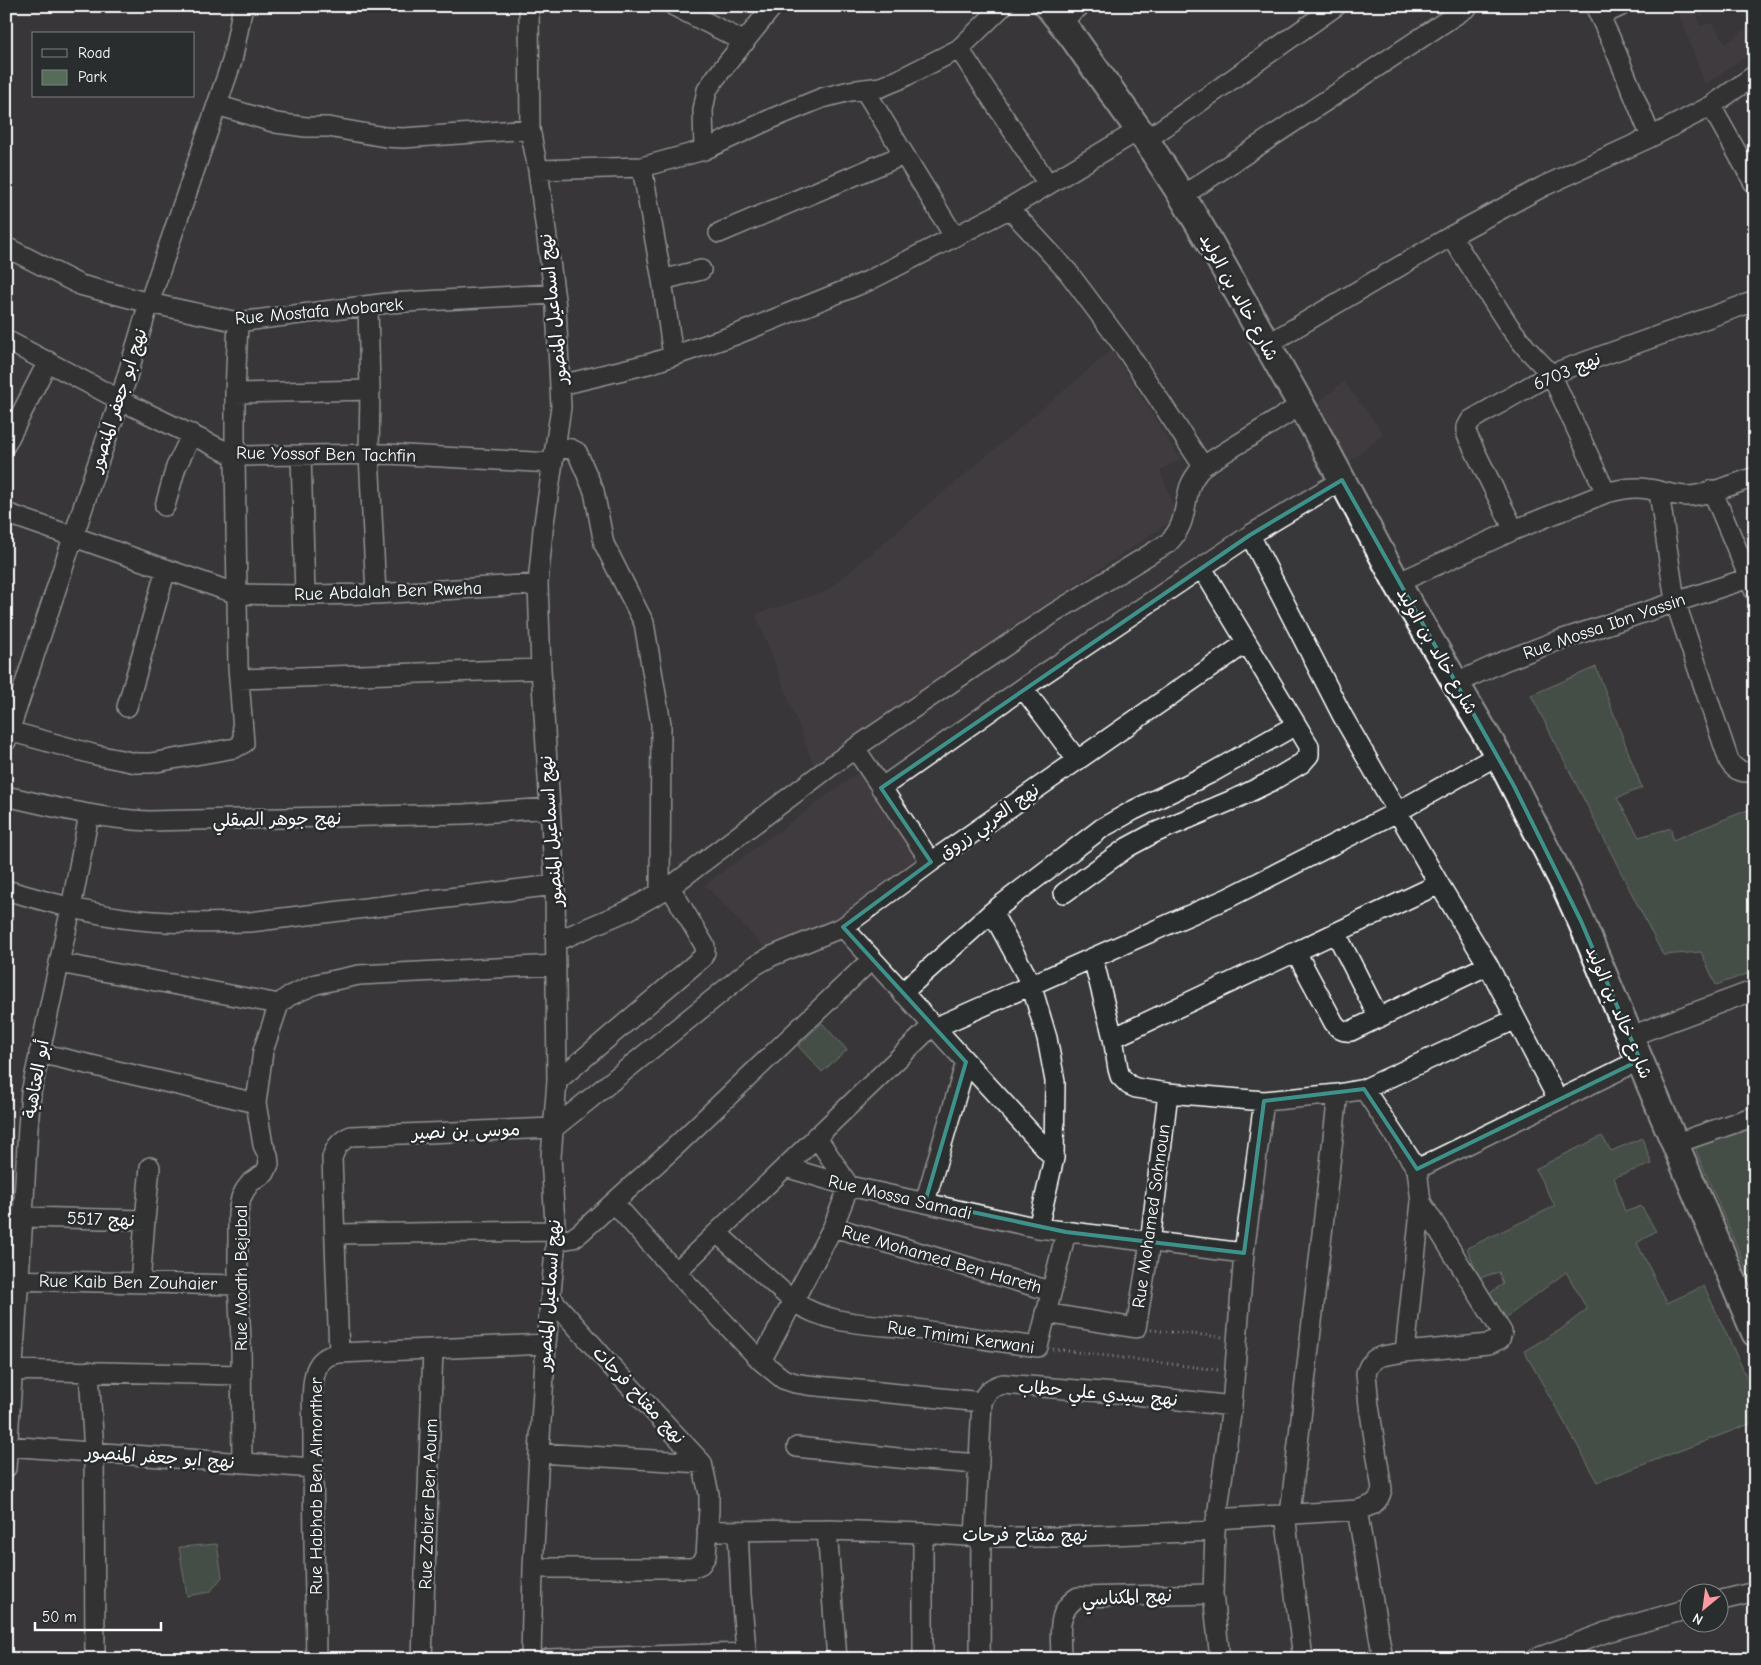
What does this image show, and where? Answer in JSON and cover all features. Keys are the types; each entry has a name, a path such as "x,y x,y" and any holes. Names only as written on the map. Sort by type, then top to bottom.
{"street":[{"name":"نهج ابو جعفر المنصور","path":"8,736 120,400 149,303 232,61 243,6"},
{"name":"نهج اسماعيل المنصور","path":"529,6 530,129 538,170 556,307 561,385 561,407 543,530 538,584 541,670 556,885 557,1082 551,1157 555,1236 539,1453 533,1568 531,1659"},
{"path":"674,6 745,42"},
{"path":"704,150 703,110 707,90 773,6"},
{"path":"538,170 642,167 704,150 822,98 850,90 890,83 959,49 1003,6"},
{"path":"561,385 652,363 735,335 868,281 1009,208 1048,184 1142,135 1336,6"},
{"path":"1182,196 1469,6"},
{"path":"1621,6 1597,11 1651,137"},
{"name":"شارع خالد بن الوليد","path":"1063,11 1182,196 1301,406 1397,583 1498,755 1564,884 1631,1036 1674,1144 1749,1302 1755,1333"},
{"path":"959,49 1048,184"},
{"path":"1266,345 1451,236 1544,186 1651,137 1711,106 1755,75"},
{"path":"864,89 954,236"},
{"path":"217,105 276,123 306,127 328,127 385,137 403,138 530,129"},
{"path":"1711,106 1755,185"},
{"path":"719,232 904,155"},
{"path":"642,167 662,280 672,356"},
{"path":"1009,208 1068,272 1127,352 1203,466"},
{"path":"1451,236 1509,326 1527,350 1551,374 1606,493"},
{"name":"Rue Mostafa Mobarek","path":"6,247 80,285 149,303 238,322 368,306 554,294"},
{"path":"662,280 701,270"},
{"name":"نهج 6703","path":"1514,530 1467,435 1467,427 1471,420 1551,374 1755,301"},
{"path":"368,306 369,454 376,594"},
{"path":"8,736 136,763 151,763 236,748 242,745 244,740 239,679 234,393 238,322"},
{"name":"Rue Yossof Ben Tachfin","path":"6,340 120,400 235,456 301,454 554,455 571,449 577,452 594,491 604,544 644,623 661,724 665,890"},
{"path":"6,444 48,361"},
{"path":"234,393 370,390"},
{"path":"557,941 627,911 665,890 855,748 1054,613 1168,543 1177,534 1182,522 1190,486 1203,466 1301,406"},
{"path":"166,506 176,467 192,434"},
{"path":"301,454 305,596"},
{"path":"1397,583 1514,530 1606,493 1623,488 1636,487 1692,496 1755,477"},
{"path":"881,788 1023,688 1250,535 1342,480"},
{"path":"1712,490 1753,582"},
{"path":"1659,492 1675,601 1729,761 1732,766 1741,772 1755,771"},
{"name":"Rue Abdalah Ben Rweha","path":"6,513 237,594 305,596 376,594 538,584"},
{"path":"1250,535 1342,715 1439,884 1488,964 1558,1100"},
{"path":"1064,893 1128,847 1154,832 1236,799 1302,763 1309,755 1309,746 1202,568"},
{"path":"127,707 166,569"},
{"name":"Rue Mossa Ibn Yassin","path":"1456,683 1546,646 1675,601 1753,582"},
{"name":"نهج العربي زروق","path":"843,927 931,862 1246,643"},
{"path":"239,679 541,670"},
{"path":"1023,688 1076,760"},
{"path":"902,993 992,912 1102,828 1134,810 1211,773 1296,725"},
{"path":"855,748 931,862"},
{"path":"676,1272 816,1136 933,1027 1228,898 1397,812 1498,755"},
{"name":"نهج جوهر الصقلي","path":"6,796 88,815 126,820 168,821 464,814 550,808"},
{"name":"أبو العتاهية","path":"6,1468 12,1280 24,1217 31,1093 71,908 88,815"},
{"path":"1113,1038 1439,884"},
{"path":"6,890 71,908 123,918 212,923 250,922 556,885"},
{"path":"557,1082 702,958 705,946 665,890"},
{"path":"992,912 1031,984 1047,1038 1054,1081 1054,1158 1038,1228"},
{"path":"554,1128 754,966 772,956 843,927 1054,1158"},
{"path":"1336,933 1379,1018"},
{"path":"1296,952 1334,1023 1344,1032 1351,1031 1379,1018 1488,964"},
{"path":"1093,958 1113,1038 1118,1069 1124,1081 1136,1088 1168,1093 1264,1101 1338,1094 1364,1089 1516,1019"},
{"path":"546,1344 339,1353 336,1234 555,1236 573,1238 684,1138 872,959"},
{"path":"59,963 279,1004 289,996 316,984 360,975 556,965"},
{"path":"1631,1036 1755,990"},
{"name":"Rue Moath Bejabal","path":"242,1463 238,1213 241,1198 251,1182 265,1173 269,1164 268,1155 263,1145 256,1103 263,1051 279,1004"},
{"path":"39,1053 256,1103"},
{"path":"1417,1170 1640,1060"},
{"path":"925,1202 966,1062"},
{"path":"1364,1089 1417,1170 1421,1202 1405,1352"},
{"name":"Rue Mohamed Sohnoun","path":"1136,1328 1150,1242 1168,1093"},
{"path":"1303,1659 1288,1514 1338,1094"},
{"path":"1220,1659 1213,1594 1215,1525 1232,1406 1244,1253 1264,1101"},
{"path":"1674,1144 1755,1116"},
{"name":"موسى بن نصير","path":"336,1234 332,1158 334,1150 344,1138 351,1136 554,1128"},
{"path":"761,1361 833,1227 849,1186 816,1136"},
{"path":"145,1220 150,1167"},
{"name":"Rue Mossa Samadi","path":"785,1167 849,1186 1038,1228 1244,1253"},
{"path":"1383,1659 1357,1510 1372,1506 1378,1501 1382,1489 1368,1406 1366,1374 1369,1366 1375,1359 1382,1356 1489,1344 1498,1342 1502,1336 1502,1332 1421,1202"},
{"path":"614,1203 676,1272 761,1361 783,1379 794,1383 982,1402 978,1537 980,1659"},
{"name":"نهج 5517","path":"24,1217 145,1220 140,1283"},
{"name":"Rue Mohamed Ben Hareth","path":"833,1227 1050,1291"},
{"path":"1038,1347 1050,1291 1066,1232"},
{"name":"Rue Tmimi Kerwani","path":"717,1233 793,1301 817,1315 838,1321 922,1330 1038,1347"},
{"name":"Rue Kaib Ben Zouhaier","path":"12,1280 238,1285"},
{"name":"نهج مفتاح فرحات","path":"551,1298 612,1367 702,1463"},
{"path":"1045,1313 1136,1328"},
{"name":"Rue Zobier Ben Aoum","path":"422,1659 433,1349"},
{"name":"Rue Habhab Ben Almonther","path":"316,1659 313,1468 315,1372 324,1359 339,1353"},
{"path":"9,1370 241,1375"},
{"path":"89,1371 94,1452 95,1659"},
{"name":"نهج سيدي علي حطاب","path":"982,1402 988,1390 1003,1384 1127,1394 1232,1406"},
{"name":"نهج ابو جعفر المنصور","path":"7,1446 313,1468"},
{"path":"797,1448 979,1464"},
{"path":"533,1568 692,1568 701,1564 706,1556 709,1494 702,1463 539,1453"},
{"name":"نهج مفتاح فرحات","path":"707,1531 827,1530 978,1537 1056,1537 1215,1525 1288,1514 1357,1510"},
{"path":"827,1530 838,1659"},
{"path":"548,1659 747,1656 741,1595 738,1531"},
{"path":"923,1533 923,1659"},
{"path":"1728,1599 1755,1592"},
{"name":"نهج المكناسي","path":"1061,1659 1062,1616 1068,1604 1078,1597 1213,1594"},
{"path":"1545,1657 1607,1632 1678,1612"}],"path":[{"name":"Rue Mohamed Sohnoun","path":"1136,1328 1237,1339"},
{"name":"Rue Tmimi Kerwani","path":"1038,1347 1234,1372"}],"highlighted area":[{"path":"1342,480 1514,786 1581,921 1640,1060 1417,1169 1364,1089 1264,1101 1244,1253 1066,1232 925,1202 966,1062 843,927 931,862 881,788 1250,535"}],"shaded area":[{"path":"1695,6 1715,6 1700,16 1695,9 1700,26 1712,23 1726,44 1755,22 1755,50 1705,84 1679,13"},
{"path":"1112,350 1180,459 1160,470 1177,517 996,638 814,765 756,614 827,591"},
{"path":"1344,382 1384,434 1349,462 1313,407"},
{"path":"865,768 923,861 840,921 769,952 705,885"}],"green space":[{"path":"1596,667 1642,788 1617,798 1639,837 1671,828 1673,840 1755,807 1755,971 1716,985 1701,952 1663,955 1531,695"},
{"path":"822,1023 847,1050 822,1072 798,1046"},
{"path":"1755,1123 1755,1290 1696,1151 1696,1147"},
{"path":"1602,1136 1611,1151 1642,1138 1652,1164 1614,1177 1625,1212 1641,1206 1656,1231 1637,1243 1667,1303 1704,1286 1755,1395 1755,1422 1598,1482 1524,1351 1560,1330 1587,1309 1566,1272 1503,1320 1487,1295 1503,1284 1499,1272 1479,1278 1467,1248 1555,1206 1535,1169"},
{"path":"217,1544 222,1577 210,1592 187,1596 179,1547"}]}
